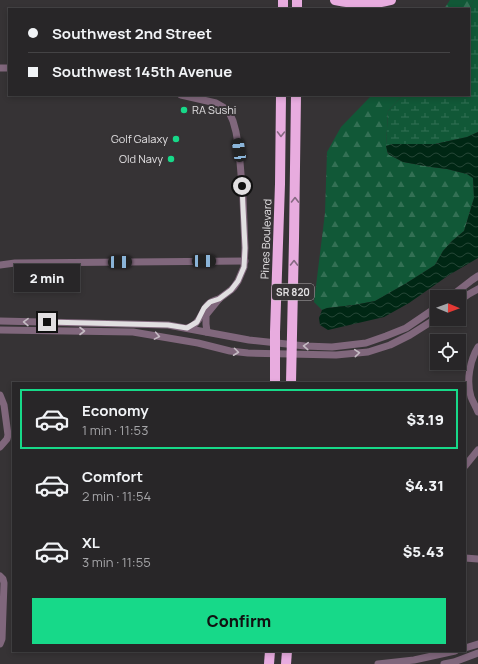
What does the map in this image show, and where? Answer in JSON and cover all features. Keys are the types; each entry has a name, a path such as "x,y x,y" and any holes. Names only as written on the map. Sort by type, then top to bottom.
{"highway":[{"path":"335,0 361,4 379,3 391,0"},
{"name":"Pines Boulevard","path":"275,382 282,96"},
{"name":"SR 820","path":"291,382 296,96"},
{"path":"270,652 270,664"},
{"path":"286,664 287,652"}],"street":[{"path":"185,96 216,103 229,112 233,121 236,132 243,198 245,248 244,267 234,287 219,299 210,302 204,308 197,322 190,329"},
{"path":"0,264 15,262 245,261"},
{"path":"459,290 478,276"},
{"path":"466,296 478,288"},
{"path":"208,332 206,315 219,299"},
{"path":"0,330 133,332 198,343 230,351 275,354 292,349 332,347 366,342 406,328 430,312"},
{"path":"0,321 168,325 249,340 275,342 292,349 336,355 368,352 390,345 430,322"},
{"path":"190,329 198,336 198,343"},
{"path":"478,347 472,357 469,378 471,398 478,412"},
{"path":"0,395 4,406 8,431 7,439 0,447"},
{"path":"466,465 478,450"},
{"path":"466,558 478,559"},
{"path":"0,576 4,582 1,641"},
{"path":"466,648 478,644"},
{"path":"378,664 415,662 450,652"},
{"path":"444,664 478,653"}],"green space":[{"path":"450,0 474,0 470,8 445,8"},
{"path":"474,0 478,0 478,132 467,137 435,144 393,144 386,146 388,111 402,96 470,96 470,8"},
{"path":"371,96 402,96 388,111 386,146 388,154 403,162 447,169 467,174 473,178 474,198 464,231 443,251 435,265 375,301 322,310 314,302 325,213 327,152 341,127"}],"water":[{"path":"478,132 478,258 449,275 409,303 384,317 328,330 320,325 319,318 322,310 375,301 435,265 443,251 464,231 474,198 473,178 467,174 447,169 403,162 388,154 386,146 393,144 435,144 467,137"}],"place":[{"name":"RA Sushi","path":"184,110"},
{"name":"Golf Galaxy","path":"176,139"},
{"name":"Old Navy","path":"171,159"}],"route":[{"path":"47,322 168,325 187,328 195,324 204,308 210,302 219,299 234,287 244,267 245,248 242,186"}]}
